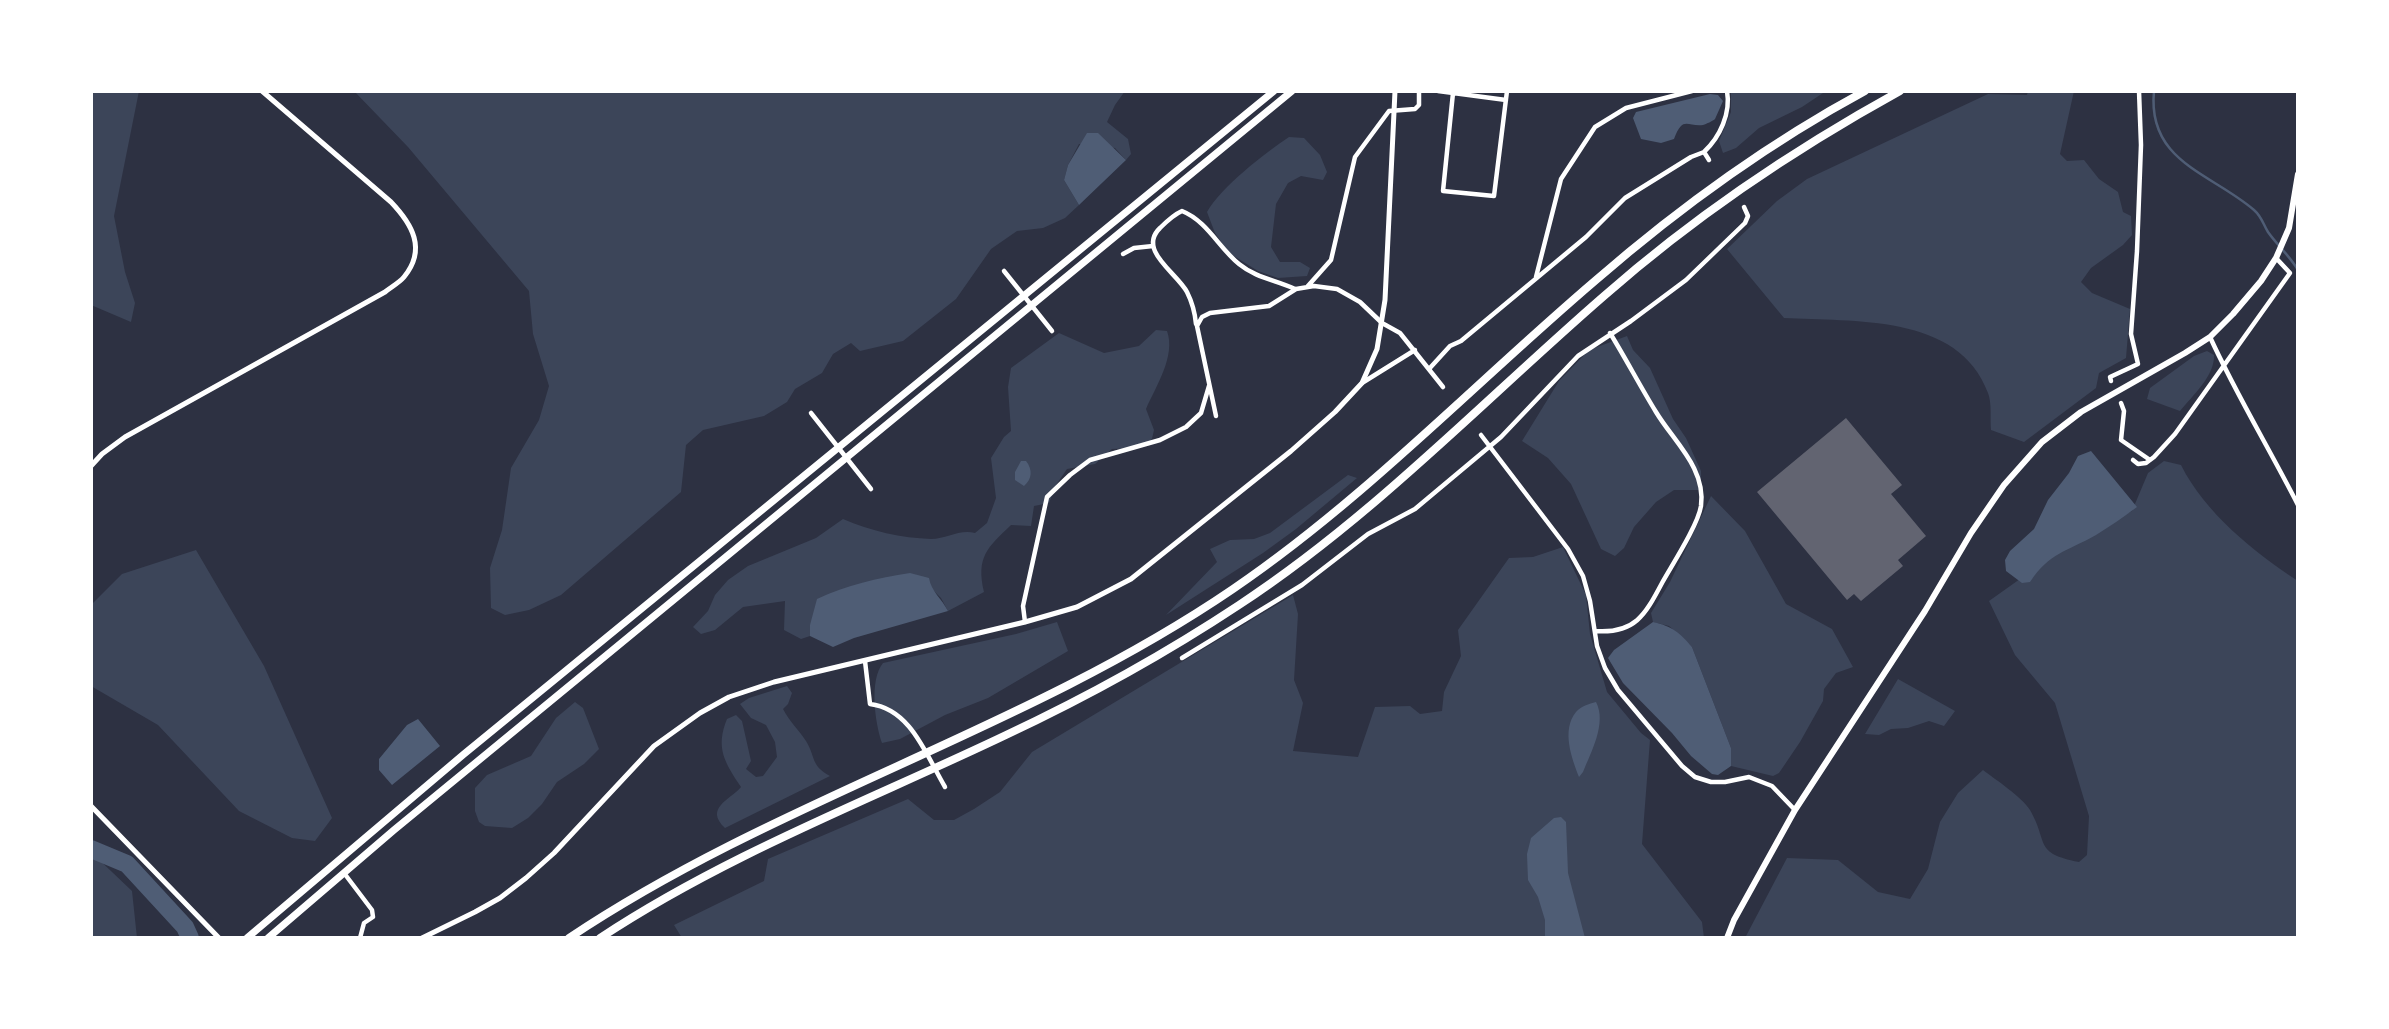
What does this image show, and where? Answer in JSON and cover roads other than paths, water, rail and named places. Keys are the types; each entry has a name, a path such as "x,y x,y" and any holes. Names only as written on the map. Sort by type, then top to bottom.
{"highway":[{"path":"569,938 676,872 783,818 1088,676 1232,589 1304,537 1363,489 1596,280 1655,231 1774,145 1865,91"},
{"path":"600,938 687,886 791,833 1005,736 1086,696 1168,650 1241,603 1294,566 1392,486 1663,246 1724,199 1784,158 1900,91"}],"main road":[{"path":"247,938 464,754 1274,91"},
{"path":"268,938 1292,91"},
{"path":"1727,938 1734,920 1795,810 2004,485 2042,442 2081,412 2210,337 2261,281 2276,258 2289,228 2298,174"}],"street":[{"path":"91,466 125,437 385,292 404,277 413,259 416,243 409,220 262,91"},
{"path":"1362,383 1377,349 1382,323 1395,91"},
{"path":"1306,288 1331,260 1354,157 1389,111 1415,109 1419,105 1419,91"},
{"path":"1438,91 1506,100"},
{"path":"1454,93 1443,191 1494,197 1507,91"},
{"path":"1535,278 1561,179 1595,127 1626,108 1692,91"},
{"path":"1429,369 1450,346 1461,341 1586,237 1625,198 1691,157 1704,152 1726,118 1727,91"},
{"path":"2112,381 2110,377 2138,364 2131,334 2141,145 2139,91"},
{"path":"1704,152 1709,160"},
{"path":"1182,658 1302,585 1368,534 1415,509 1501,437 1578,356 1631,321 1704,262 1745,223 1748,216 1744,208"},
{"path":"1216,416 1195,310 1186,290 1153,251 1156,232 1172,216 1182,211 1199,221 1224,251 1241,266 1260,278 1282,282 1296,289"},
{"path":"1123,254 1134,248 1153,246"},
{"path":"2133,460 2138,464 2150,460 2175,434 2290,272 2276,258"},
{"path":"1004,271 1052,331"},
{"path":"1197,326 1202,317 1210,313 1269,306 1296,289 1337,289 1360,302 1382,323 1400,333 1443,387"},
{"path":"1595,632 1622,629 1647,612 1701,508 1701,484 1688,456 1658,415 1610,333"},
{"path":"2210,337 2298,505"},
{"path":"422,938 475,912 526,878 554,853 654,746 700,713 729,697 774,682 1026,622 1077,607 1130,579 1291,451 1335,412 1362,383 1415,350"},
{"path":"1026,622 1023,606 1047,497 1090,460 1160,440 1186,427 1201,413 1209,385"},
{"path":"2121,403 2124,411 2121,440 2150,460"},
{"path":"811,413 871,489"},
{"path":"1482,435 1567,549 1583,576 1605,668 1618,690 1682,766 1695,777 1711,782 1749,777 1772,786 1795,810"},
{"path":"865,661 870,704 883,706 911,727 944,787"},
{"path":"91,806 219,938"},
{"path":"344,873 372,910 373,917 364,923 360,938"}],"waterway":[{"path":"2154,91 2155,115 2161,134 2171,150 2185,163 2254,210 2298,270"},
{"path":"91,849 127,864 185,927 190,938"}]}
